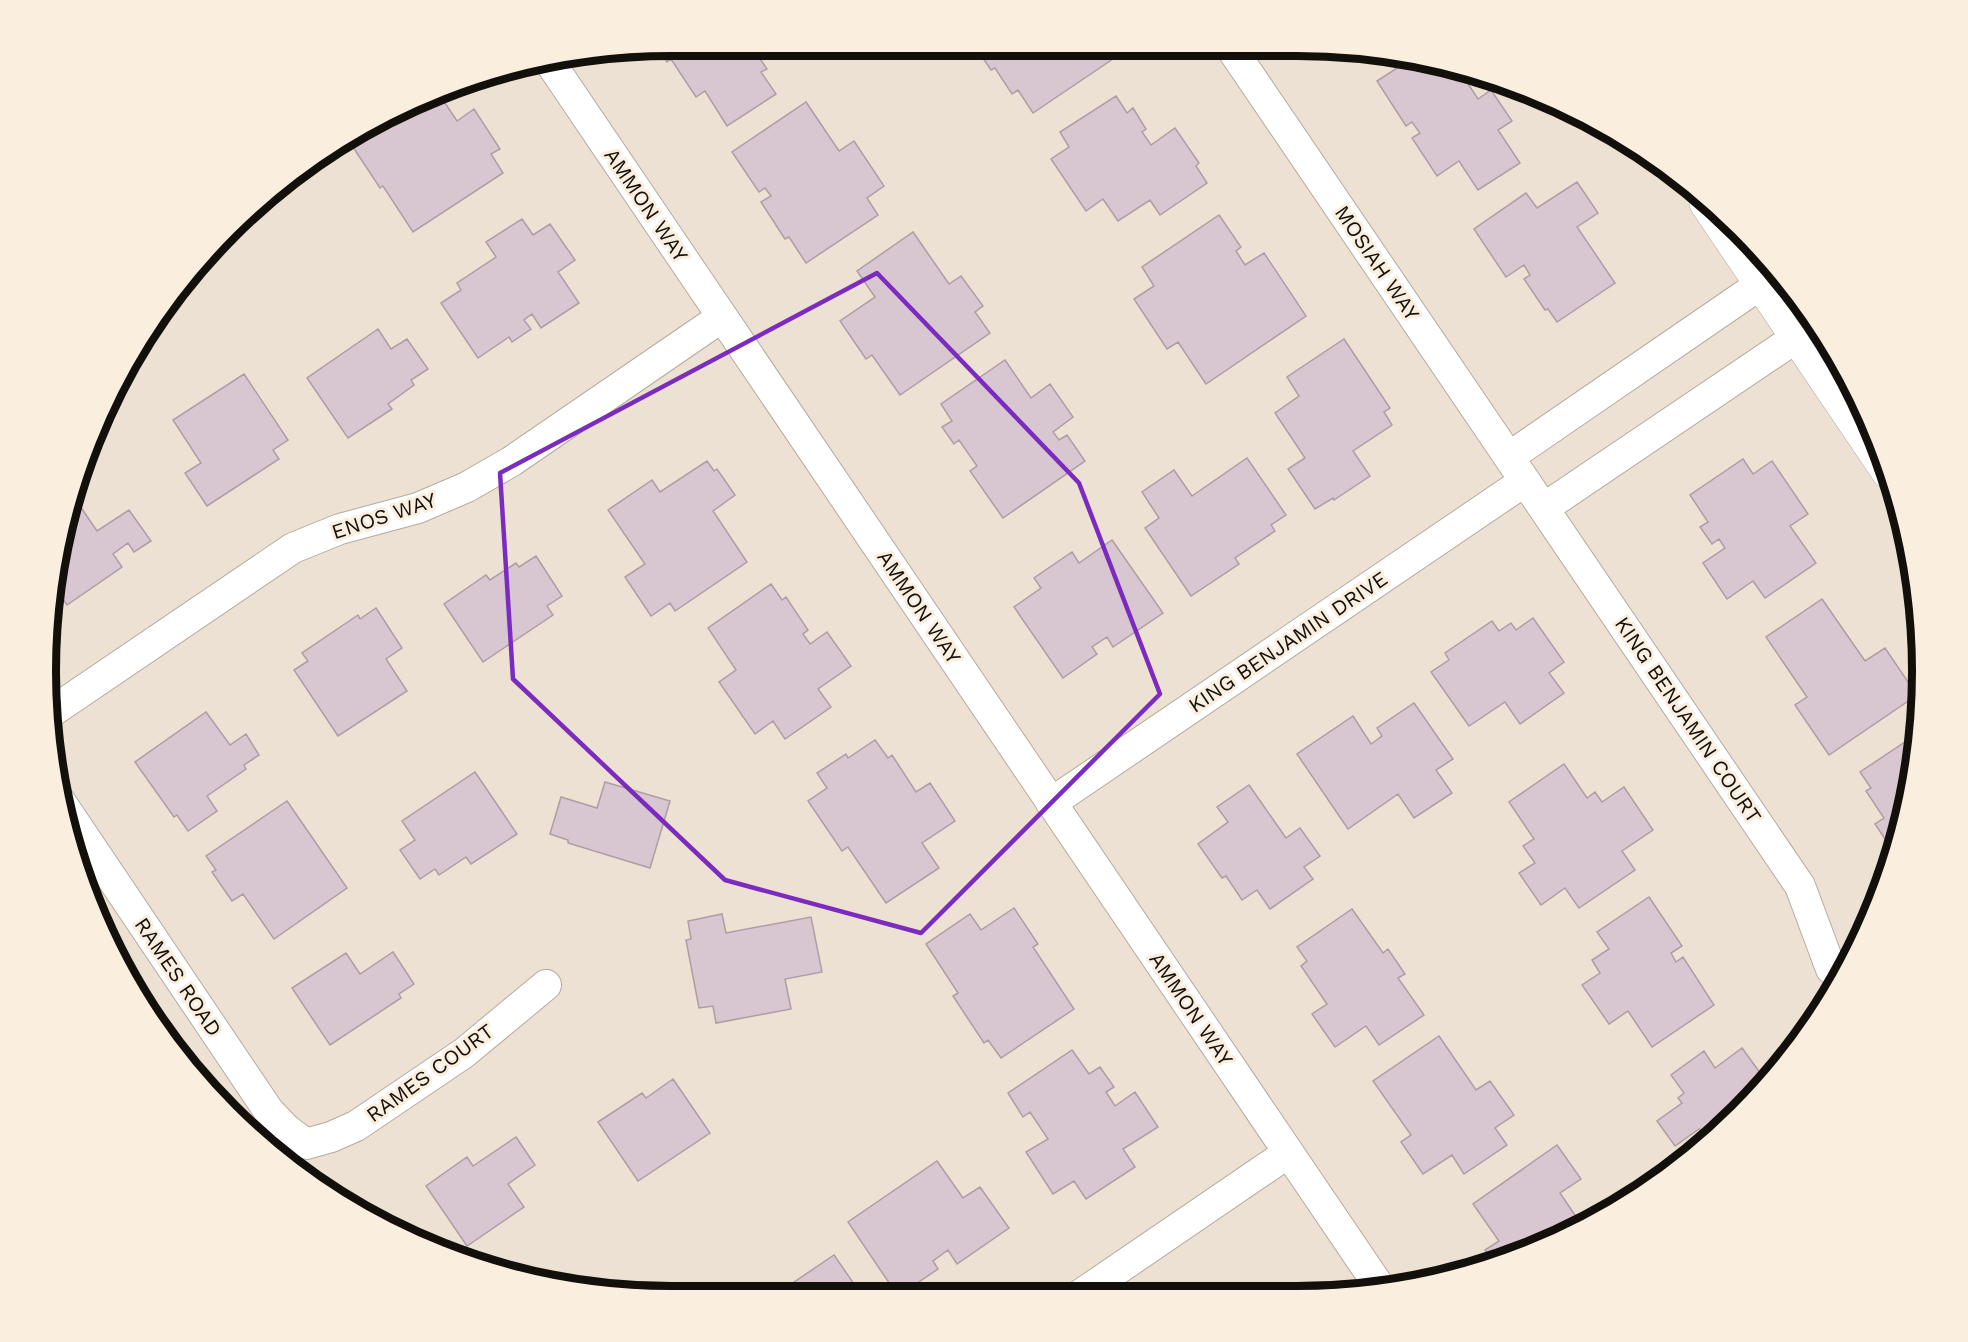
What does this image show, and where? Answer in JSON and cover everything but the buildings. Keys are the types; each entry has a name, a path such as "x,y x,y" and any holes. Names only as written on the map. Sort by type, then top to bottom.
{"main road":[{"path":"1722,226 1870,445"}],"street":[{"name":"MOSIAH WAY","path":"1236,56 1517,469"},
{"name":"AMMON WAY","path":"553,67 1376,1281"},
{"name":"KING BENJAMIN DRIVE","path":"1052,803 1517,469 1761,284"},
{"name":"ENOS WAY","path":"57,708 293,548 340,529 418,508 467,487 512,461 722,317"},
{"path":"1544,508 1797,337"},
{"name":"KING BENJAMIN COURT","path":"1517,469 1800,886 1831,969"},
{"name":"RAMES ROAD","path":"74,822 268,1110 286,1129 306,1144"},
{"name":"RAMES COURT","path":"306,1144 331,1137 356,1126 464,1053 546,985"},
{"path":"1093,1286 1288,1153"}],"highlighted area":[{"path":"877,273 1079,483 1160,694 921,933 725,880 513,679 500,473"}]}
